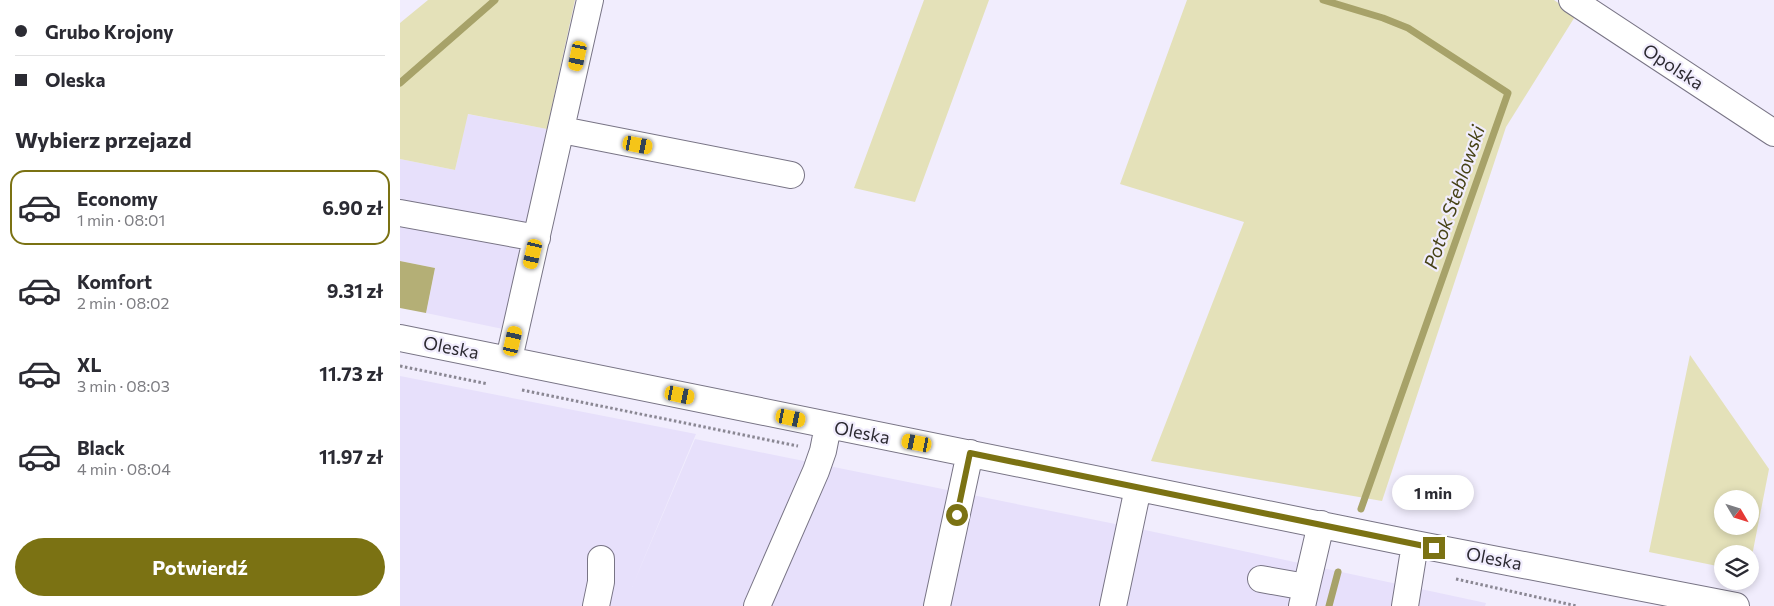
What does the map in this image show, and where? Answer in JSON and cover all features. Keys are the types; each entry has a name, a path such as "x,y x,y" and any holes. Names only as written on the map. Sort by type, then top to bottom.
{"street":[{"path":"509,359 590,0"},
{"name":"Opolska","path":"1572,0 1774,133"},
{"path":"562,130 791,174"},
{"path":"400,214 537,238"},
{"name":"Oleska","path":"400,338 828,426 1321,524 1415,544 1627,595 1736,606"},
{"path":"757,606 816,471 823,452 828,426"},
{"path":"937,606 970,453"},
{"path":"1112,606 1138,488"},
{"path":"1261,578 1304,597 1321,524"},
{"path":"1405,606 1415,544"},
{"path":"596,606 601,582 601,559"}],"path":[{"path":"400,366 488,384"},
{"path":"522,390 807,448"}],"shaded area":[{"path":"428,0 575,0 547,129 468,114 455,170 400,159 400,23"},
{"path":"924,0 989,0 915,202 854,188"},
{"path":"1187,0 1554,0 1576,15 1506,127 1382,501 1151,461 1244,222 1120,184"},
{"path":"467,114 547,129 503,329 426,313 435,268 400,261 400,159 455,170"},
{"path":"400,261 435,268 426,313 400,308"},
{"path":"1690,355 1769,469 1759,520 1759,490 1714,490 1714,535 1756,535 1754,545 1714,545 1714,565 1649,552"},
{"path":"400,376 696,434 632,587 695,439 1145,530 1486,603 1485,606 400,606"}],"waterway":[{"name":"Potok Steblowski","path":"400,83 495,0"},
{"name":"Potok Steblowski","path":"1323,0 1383,18 1408,28 1508,93 1361,509"},
{"name":"Potok Steblowski","path":"1329,606 1338,572"}],"route":[{"path":"957,515 970,453 1434,548"}]}
